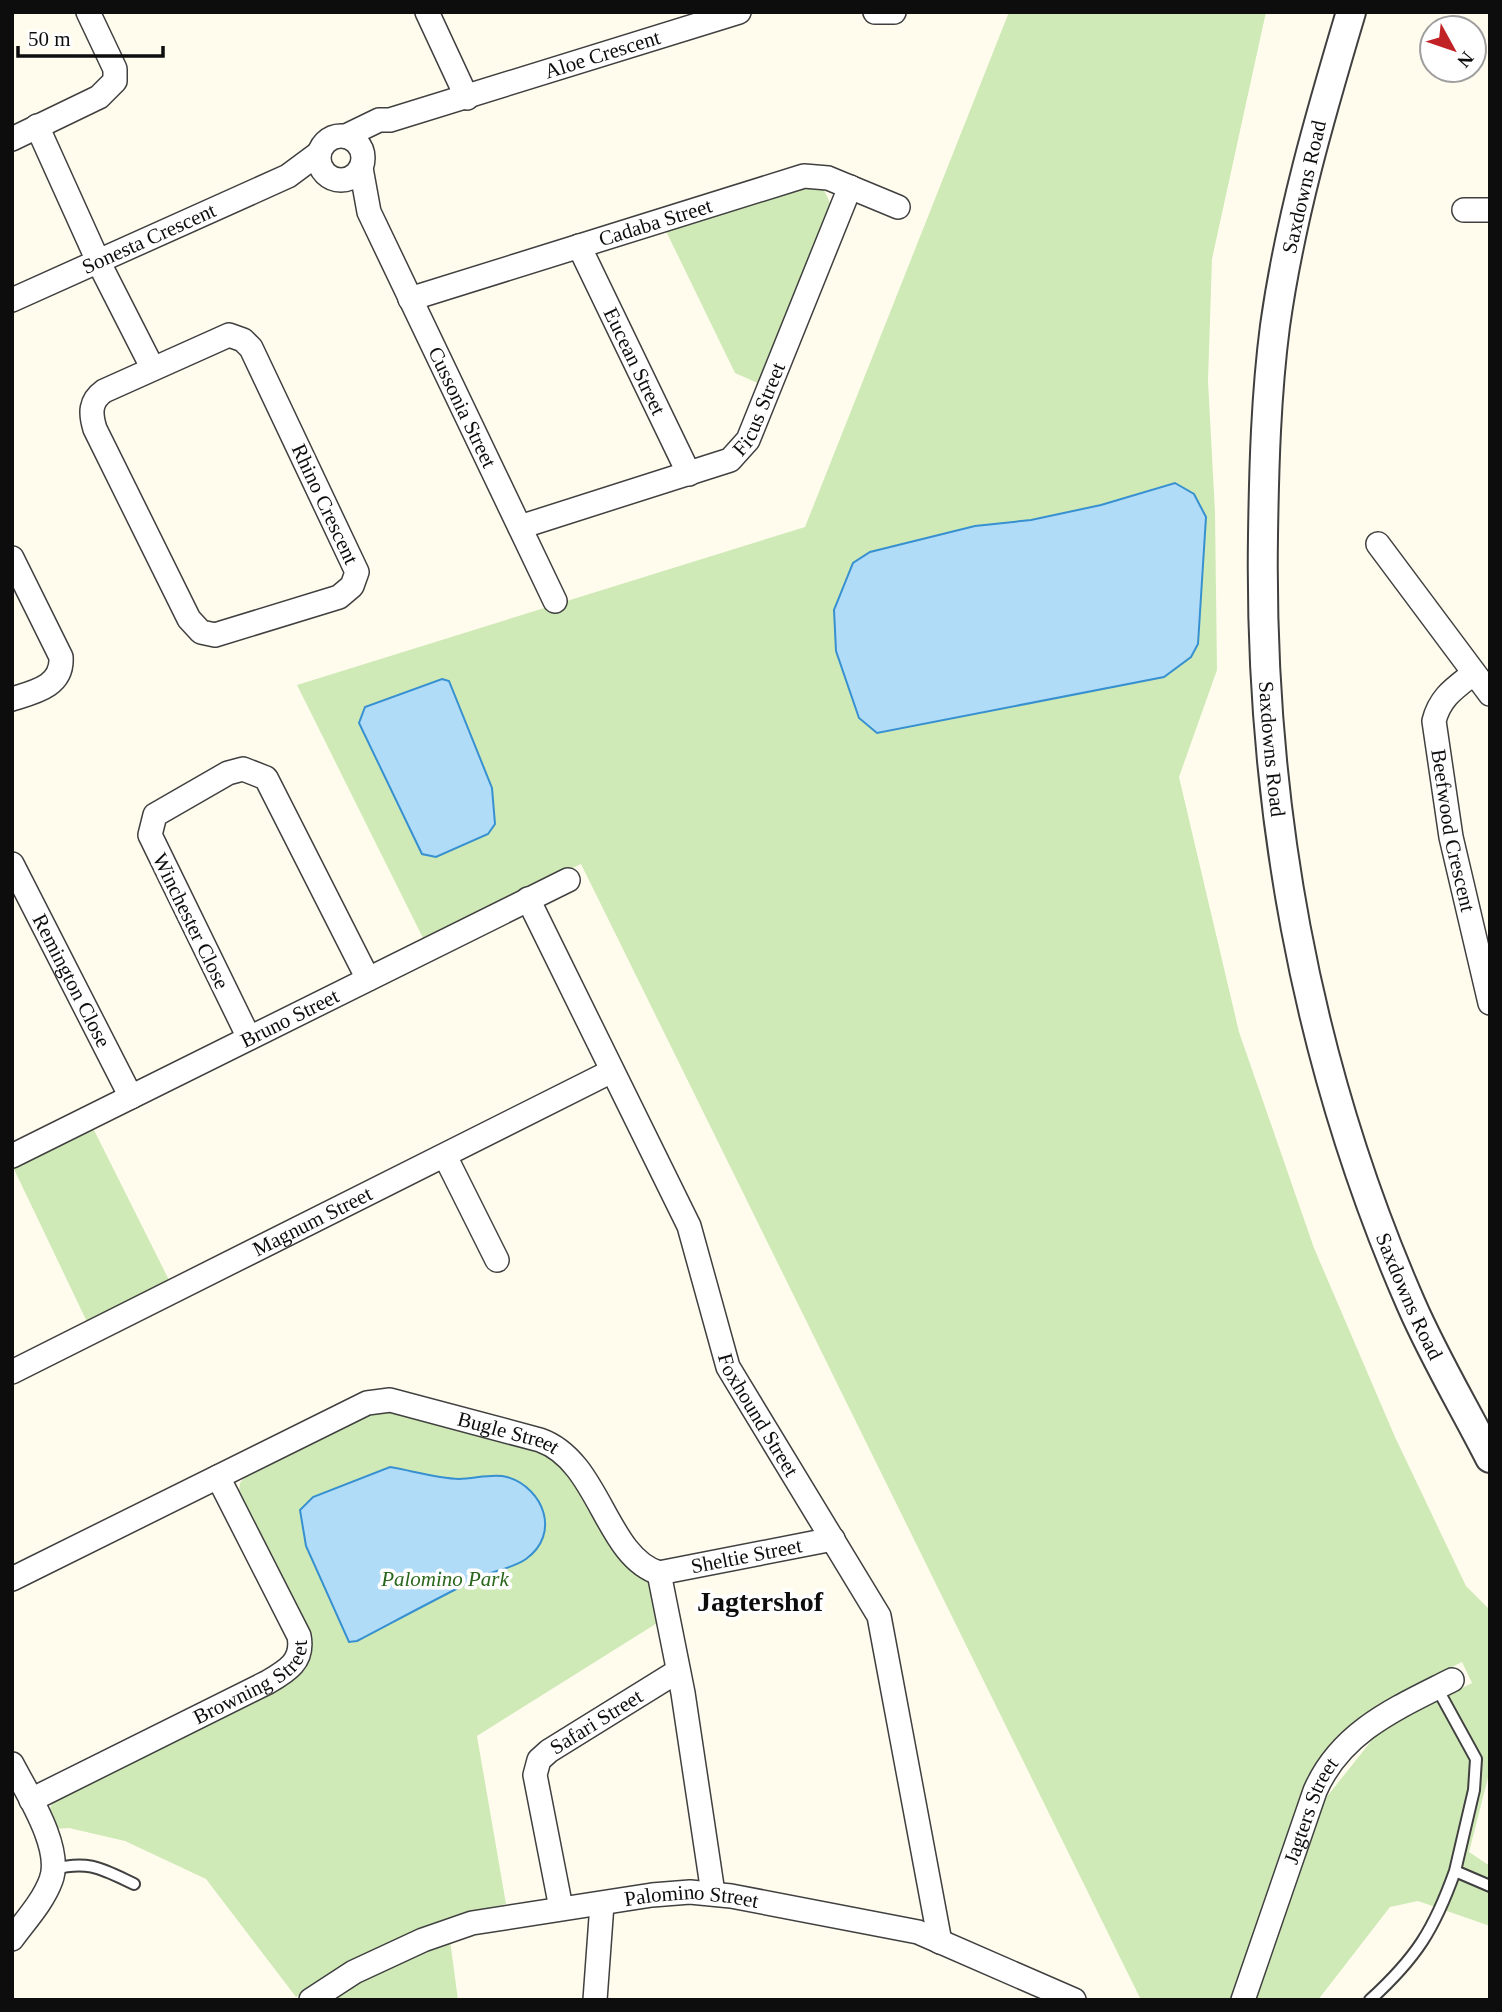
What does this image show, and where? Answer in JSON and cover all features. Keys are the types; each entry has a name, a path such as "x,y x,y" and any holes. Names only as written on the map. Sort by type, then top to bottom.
{"street":[{"path":"12,139 99,97 115,81 115,69 88,12"},
{"path":"427,12 467,98"},
{"name":"Aloe Crescent","path":"356,152 379,120 390,120 467,98 739,12"},
{"path":"875,12 894,12"},
{"name":"Saxdowns Road","path":"1350,12 1304,172 1275,326 1264,453 1262,620 1274,801 1301,966 1349,1141 1411,1305 1490,1458"},
{"path":"37,126 98,261 152,368"},
{"path":"329,139 356,152 352,177 328,168 329,139"},
{"name":"Cussonia Street","path":"356,152 369,212 555,601"},
{"name":"Cussonia Street","path":"328,168 369,212"},
{"name":"Sonesta Crescent","path":"12,300 288,176 300,178 328,168"},
{"name":"Cadaba Street","path":"410,299 804,176 828,178 898,207"},
{"name":"Ficus Street","path":"520,527 730,460 744,447 850,187"},
{"path":"1464,210 1490,210"},
{"name":"Eucean Street","path":"579,246 689,474"},
{"name":"Rhino Crescent","path":"229,335 247,344 355,564 356,579 347,592 227,634 201,632 189,619 92,420 92,407 97,396 152,368 229,335"},
{"path":"1378,544 1490,694"},
{"path":"12,558 61,657 62,667 54,682 12,699"},
{"name":"Beefwood Crescent","path":"1474,673 1447,694 1438,707 1434,721 1451,837 1490,1003"},
{"name":"Winchester Close","path":"249,1038 150,835 155,815 166,806 228,774 243,769 266,778 368,979"},
{"name":"Remington Close","path":"12,864 131,1097"},
{"name":"Bruno Street","path":"12,1156 568,880"},
{"name":"Foxhound Street","path":"528,900 689,1226 728,1367 872,1600 884,1631 940,1942"},
{"name":"Magnum Street","path":"12,1372 612,1071"},
{"path":"445,1156 497,1260"},
{"name":"Bugle Street","path":"12,1579 367,1404 390,1400 540,1440 559,1449 574,1463 635,1559 659,1573"},
{"name":"Browning Street","path":"31,1800 268,1682 297,1661 299,1636 218,1477"},
{"name":"Sheltie Street","path":"659,1573 833,1539"},
{"path":"659,1573 678,1671 713,1893"},
{"name":"Safari Street","path":"561,1908 535,1775 537,1765 549,1751 678,1671"},
{"name":"Jagters Street","path":"1243,2000 1315,1791 1326,1768 1361,1730 1444,1684"},
{"path":"12,1764 48,1838 54,1870 43,1897 12,1939"},
{"name":"Palomino Street","path":"312,2000 354,1972 423,1940 472,1923 652,1895 713,1893 888,1924 940,1942 1074,2000"},
{"path":"595,2000 602,1904"}],"lane":[{"path":"1370,2000 1406,1965 1428,1936 1455,1871 1474,1790 1476,1759 1444,1684"},
{"path":"54,1870 76,1863 92,1865 134,1884"},
{"path":"1455,1871 1490,1886"}],"green space":[{"path":"1009,12 1266,12 1212,259 1208,381 1215,512 1217,670 1179,777 1239,1032 1314,1248 1395,1437 1466,1586 1490,1610 1490,1770 1469,1852 1490,1866 1490,1926 1418,1901 1390,1907 1318,2000 1254,2000 1321,1804 1380,1730 1472,1683 1462,1662 1371,1710 1333,1741 1317,1762 1304,1786 1231,2000 1141,2000 581,864 424,940 297,685 805,527"},
{"path":"806,182 823,188 831,205 762,385 735,373 664,227"},
{"path":"92,1126 170,1282 88,1324 12,1165"},
{"name":"Palomino Park","path":"381,1409 557,1456 652,1584 662,1620 477,1736 506,1904 450,1920 396,1940 345,1966 296,1997 206,1879 125,1841 69,1828 54,1829 49,1811 54,1799 303,1667 238,1498 240,1483 250,1471"},
{"path":"450,1940 458,2000 328,2000 363,1979"}],"water":[{"path":"1175,483 1194,494 1206,517 1198,644 1191,657 1164,677 877,733 859,718 836,651 834,610 853,563 870,552 975,526 1031,520 1101,505"},
{"path":"442,679 449,681 492,788 495,824 488,834 436,857 422,854 359,723 365,707"},
{"path":"390,1467 451,1478 507,1477 520,1483 538,1501 544,1513 543,1537 537,1549 526,1559 482,1576 357,1641 349,1642 306,1546 300,1510 313,1497"}],"district":[{"name":"Jagtershof","path":"760,1601"}]}
